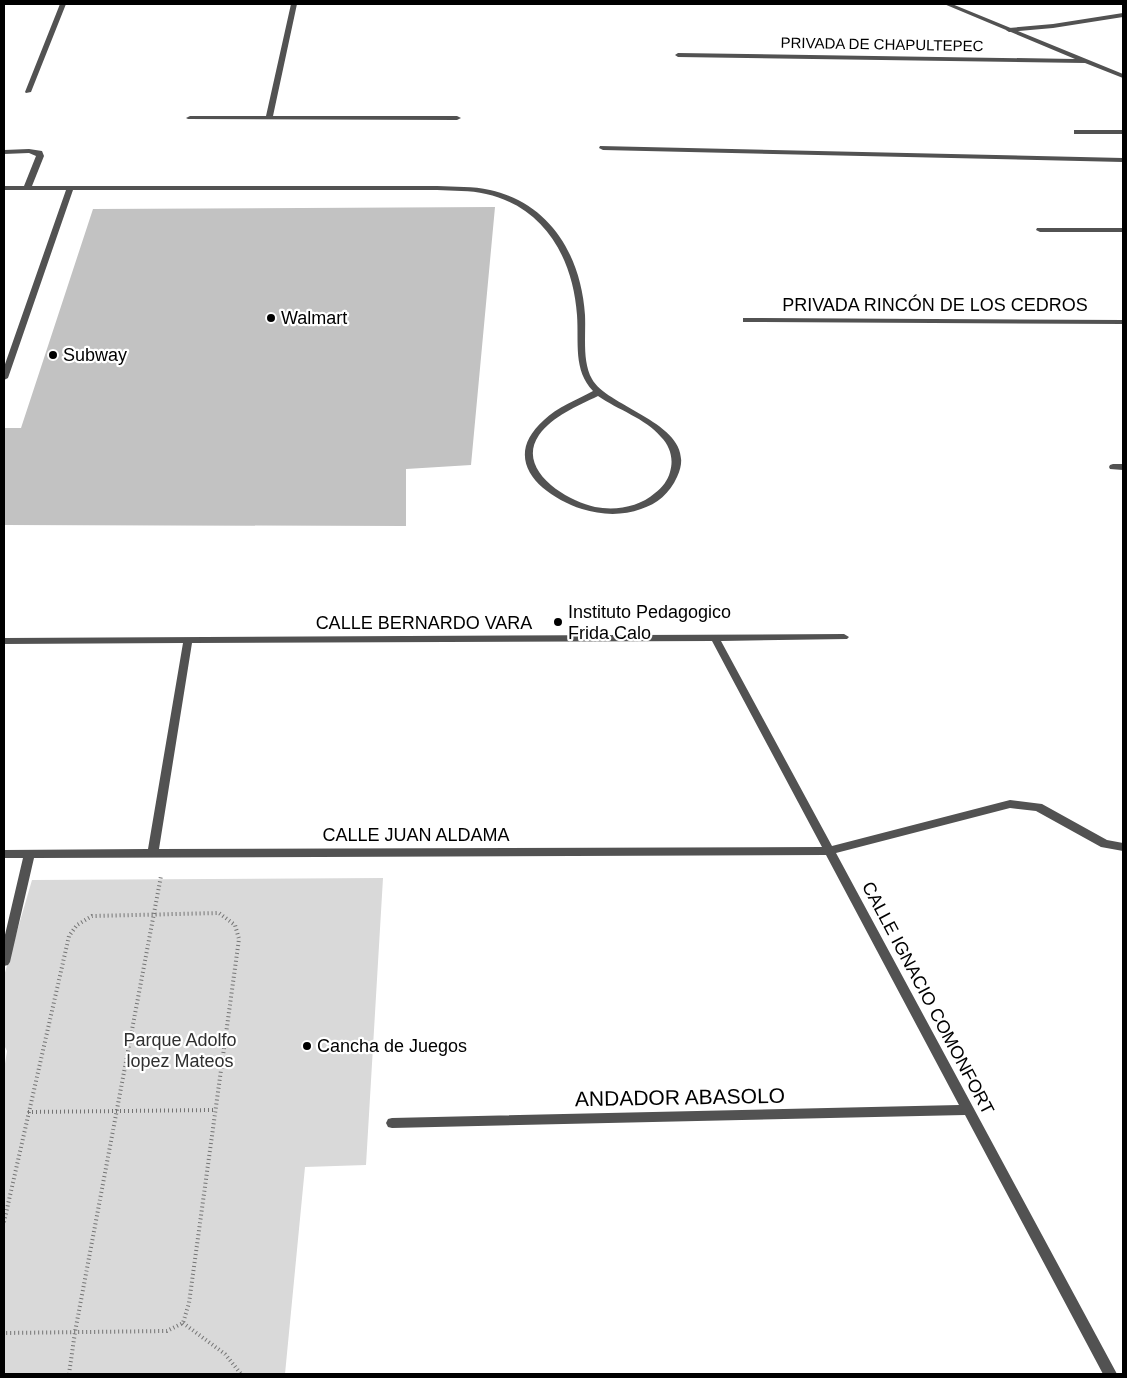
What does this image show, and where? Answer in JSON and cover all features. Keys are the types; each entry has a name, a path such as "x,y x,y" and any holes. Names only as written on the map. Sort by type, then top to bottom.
{"street":[{"path":"28,92 63,4"},
{"path":"269,118 294,4"},
{"path":"947,4 1123,76"},
{"path":"1009,30 1053,26 1123,15"},
{"name":"PRIVADA DE CHAPULTEPEC","path":"678,55 1085,61"},
{"path":"190,118 457,118"},
{"path":"1077,132 1123,132"},
{"path":"603,148 1123,160"},
{"path":"4,152 30,151 39,153 40,156 27,188"},
{"path":"4,188 437,188 489,192 506,197 539,215 556,234 572,264 580,294 585,373 590,383 600,392 656,427 672,445 677,464 673,480 663,492 649,503 636,508 596,510 572,504 550,491 537,478 530,464 528,451 535,435 546,422 564,410 600,392"},
{"path":"4,378 70,189"},
{"path":"1040,230 1123,230"},
{"name":"PRIVADA RINCÓN DE LOS CEDROS","path":"746,320 1123,322"},
{"path":"1112,467 1123,467"},
{"name":"CALLE BERNARDO VARA","path":"4,641 844,637"},
{"name":"CALLE IGNACIO COMONFORT","path":"715,638 1110,1374"},
{"path":"159,854 188,641"},
{"name":"CALLE JUAN ALDAMA","path":"4,854 829,851 1010,804 1038,807 1105,844 1123,847"},
{"path":"4,962 28,854"},
{"name":"ANDADOR ABASOLO","path":"392,1123 968,1110"}],"path":[{"path":"69,1374 75,1332 155,914 159,854"},
{"path":"4,1222 68,936 77,925 92,916 219,913 234,925 239,939 189,1303 184,1322 167,1331 4,1333"},
{"path":"28,1112 216,1110"},
{"path":"184,1322 225,1354 241,1374"}],"green space":[{"name":"Parque Adolfo lopez Mateos","path":"383,878 366,1165 305,1167 285,1374 4,1374 4,1070 7,1051 4,1045 4,976 32,880"}],"building":[{"name":"Walmart","path":"495,207 471,465 406,469 406,526 4,525 4,428 21,428 93,209"}],"place":[{"name":"Walmart","path":"271,318"},
{"name":"Subway","path":"53,355"},
{"name":"Instituto Pedagogico Frida Calo","path":"558,622"},
{"name":"Cancha de Juegos","path":"307,1046"}]}
